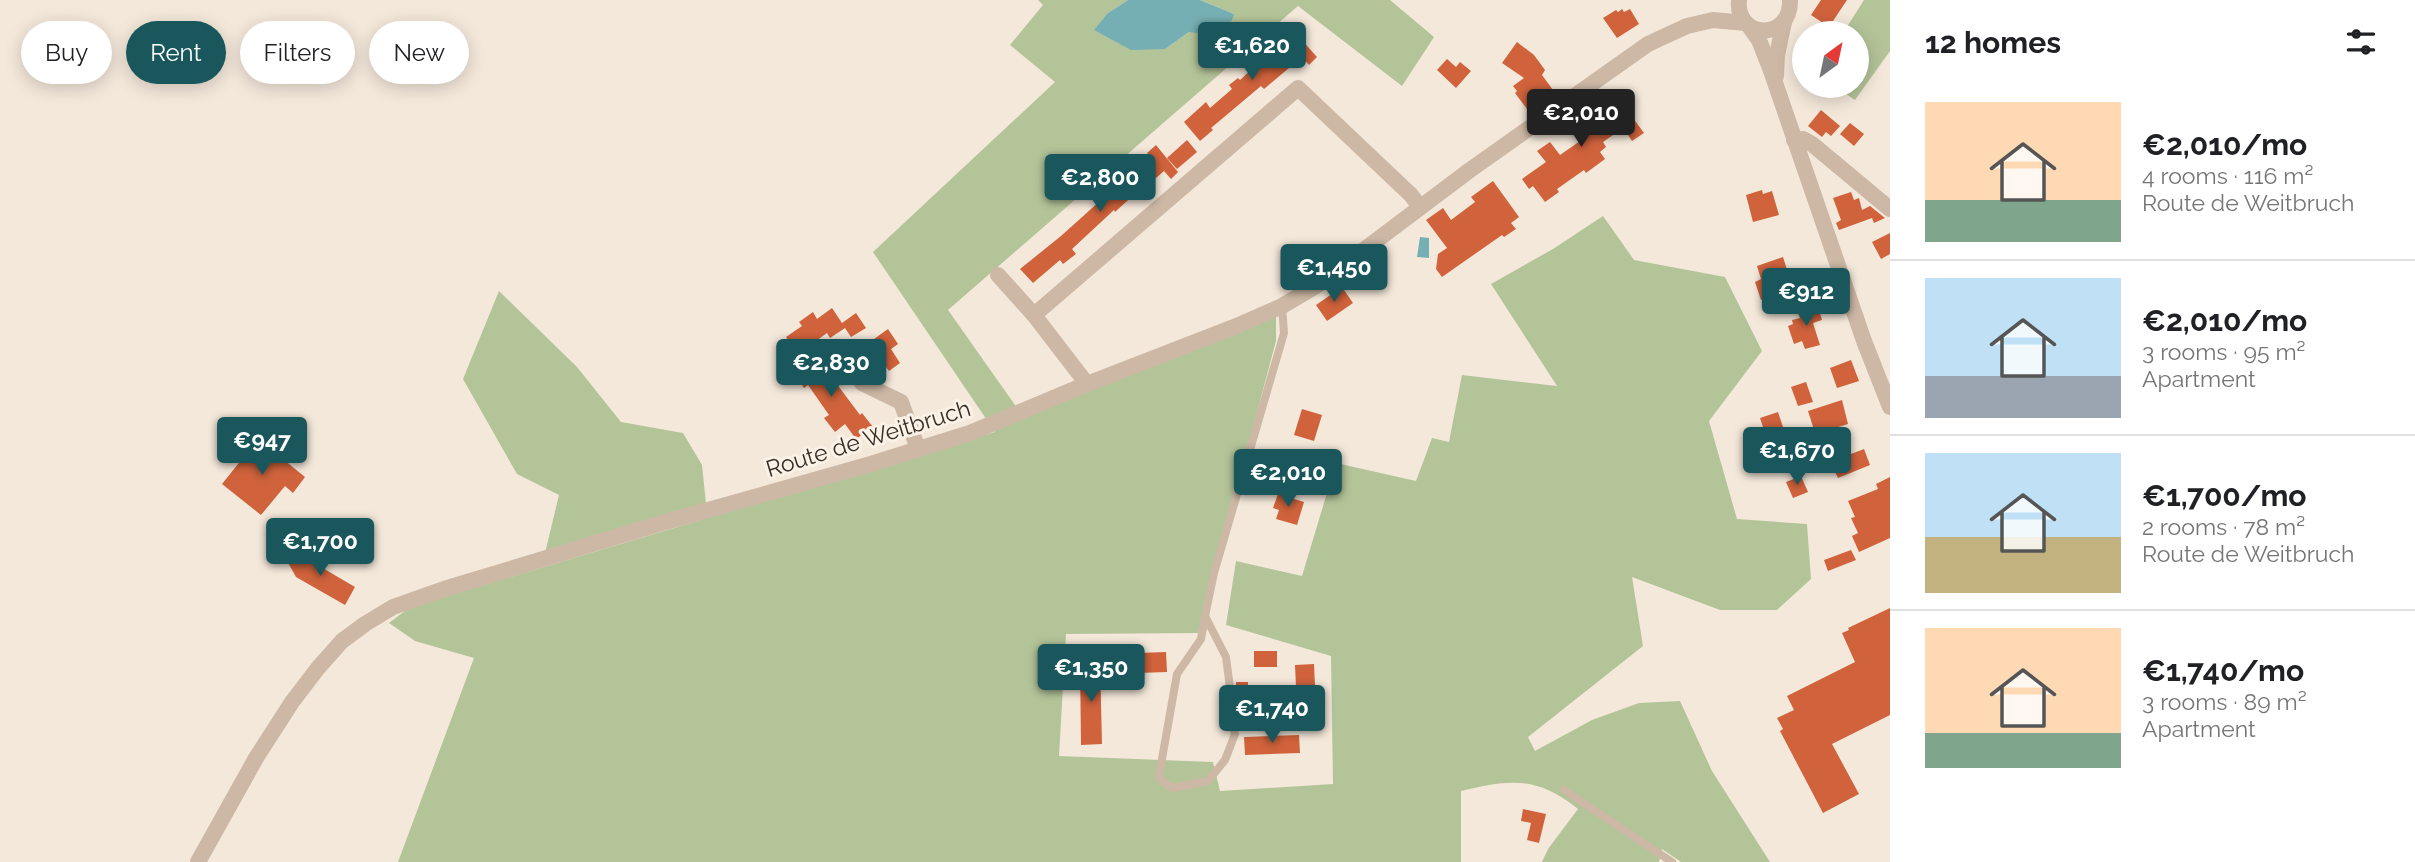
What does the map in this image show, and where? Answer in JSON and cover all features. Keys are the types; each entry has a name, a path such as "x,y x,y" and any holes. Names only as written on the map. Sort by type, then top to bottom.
{"street":[{"name":"Route de Weitbruch","path":"1713,20 1738,0"},
{"name":"Route de Weitbruch","path":"1738,0 1739,11 1747,25"},
{"path":"1776,85 1777,55 1787,12 1800,0"},
{"name":"Route de Weitbruch","path":"198,862 256,758 317,668 342,641 393,607 444,589 970,433 1234,327 1282,306 1316,286 1420,207 1648,44 1687,26 1713,20 1747,25 1763,31 1771,30 1787,12"},
{"path":"1747,25 1759,40 1776,85 1864,341 1890,407"},
{"path":"1034,315 1298,88 1411,195 1420,207"},
{"path":"1794,139 1803,139 1812,144 1890,209"},
{"path":"998,275 1034,315 1087,384"},
{"path":"845,356 862,383 901,402 918,449"}],"lane":[{"path":"1205,616 1226,657 1230,688 1228,710 1235,734 1225,760 1208,781 1173,788 1159,776 1177,674 1200,639 1214,573 1284,332 1282,306"},
{"path":"1564,790 1672,862"}],"green space":[{"path":"1038,0 1128,0 1108,13 1165,49 1189,32 1234,14 1200,0 1390,0 1434,37 1402,86 1298,6 948,310 1022,415 1276,317 1276,341 1198,633 1066,634 1059,756 1213,762 1220,791 1333,784 1331,656 1226,625 1236,561 1302,576 1336,463 1416,481 1432,438 1449,442 1462,375 1557,386 1491,284 1553,249 1603,216 1634,260 1725,277 1762,351 1709,421 1737,519 1807,524 1811,579 1777,610 1720,610 1632,577 1643,646 1528,737 1535,751 1592,720 1639,703 1680,701 1712,771 1770,862 1681,862 1662,849 1659,862 1542,862 1548,849 1578,809 1563,798 1536,786 1509,783 1461,791 1461,862 398,862 474,658 415,641 389,623 410,607 995,432 873,252 1055,82 1010,45 1043,5"},
{"path":"1864,0 1890,0 1890,51 1869,80 1869,21 1851,21"},
{"path":"499,291 577,367 621,422 683,433 702,465 706,504 545,553 559,495 517,474 463,379"}],"water":[{"path":"1128,0 1200,0 1234,14 1232,20 1217,35 1189,32 1165,49 1131,50 1094,30 1108,13"},
{"path":"1420,237 1429,238 1429,258 1417,257"}],"building":[{"path":"1821,0 1847,0 1833,21 1820,21 1811,15"},
{"path":"1622,9 1624,12 1630,9 1639,24 1617,38 1603,18"},
{"path":"1291,28 1317,57 1309,65 1302,57 1264,89 1261,86 1211,128 1213,130 1200,141 1184,122 1206,102 1210,108 1232,89 1229,85 1238,78 1240,80 1269,53 1266,50"},
{"path":"1517,42 1534,55 1545,70 1542,75 1553,90 1527,109 1513,86 1524,78 1502,63"},
{"path":"1447,59 1456,67 1460,62 1471,71 1456,88 1437,70"},
{"path":"1610,98 1624,118 1630,114 1644,133 1632,141 1623,128 1603,142 1606,147 1600,152 1605,159 1557,189 1559,192 1545,202 1533,186 1529,189 1522,179 1546,162 1537,151 1550,142 1560,155 1583,139 1571,124"},
{"path":"1821,110 1840,126 1831,136 1826,132 1822,137 1808,126"},
{"path":"1850,123 1864,134 1854,146 1840,134"},
{"path":"1187,140 1197,152 1177,169 1167,158"},
{"path":"1156,145 1178,172 1171,179 1164,171 1139,190 1072,249 1076,254 1063,264 1060,260 1033,283 1020,269 1150,156 1147,153"},
{"path":"1493,181 1519,217 1511,223 1516,229 1504,237 1502,235 1442,277 1436,269 1438,254 1447,248 1426,220 1443,208 1451,220 1475,202 1471,197"},
{"path":"1762,190 1763,194 1772,191 1779,215 1753,222 1746,195"},
{"path":"1851,192 1854,200 1859,198 1862,210 1870,206 1885,218 1874,223 1872,218 1839,230 1836,223 1841,220 1833,198"},
{"path":"1890,233 1890,254 1881,259 1872,242"},
{"path":"1783,257 1789,276 1782,279 1785,292 1761,300 1755,282 1761,279 1757,266"},
{"path":"1342,287 1353,303 1327,321 1316,305"},
{"path":"1818,307 1822,320 1813,323 1820,345 1805,349 1802,341 1794,344 1788,326 1793,324 1792,320 1800,318 1798,313"},
{"path":"832,308 842,323 856,313 866,328 851,337 845,328 830,338 827,333 798,354 786,337 802,326 799,322 813,312 817,319"},
{"path":"888,329 898,344 891,349 900,363 889,371 879,358 884,354 874,339"},
{"path":"801,352 819,377 827,371 860,415 862,413 873,427 856,439 845,424 835,432 824,418 829,415 808,385 804,388 794,373 798,370 791,359"},
{"path":"1851,360 1859,381 1837,388 1830,368"},
{"path":"1806,382 1813,402 1798,406 1791,387"},
{"path":"1842,400 1848,424 1832,429 1843,457 1864,449 1870,465 1838,478 1826,453 1822,455 1808,411"},
{"path":"1302,409 1322,415 1314,441 1294,435"},
{"path":"1778,412 1783,427 1765,433 1760,418"},
{"path":"258,439 305,477 293,493 285,486 261,515 222,484"},
{"path":"1801,476 1808,492 1793,498 1786,482"},
{"path":"1890,477 1890,538 1859,552 1852,536 1858,533 1851,518 1855,517 1848,501 1878,489 1876,484"},
{"path":"1278,494 1304,502 1297,525 1276,519 1279,510 1273,508"},
{"path":"292,550 355,587 345,605 296,577 286,559"},
{"path":"1851,550 1856,560 1828,571 1824,560"},
{"path":"1890,608 1890,715 1832,744 1859,794 1823,813 1780,731 1783,729 1777,718 1794,710 1787,696 1855,662 1842,633"},
{"path":"1254,651 1277,651 1277,667 1254,667"},
{"path":"1166,652 1167,672 1138,673 1138,653"},
{"path":"1080,663 1100,663 1102,744 1081,745"},
{"path":"1314,664 1316,707 1297,708 1295,665"},
{"path":"1236,682 1248,682 1248,718 1237,718"},
{"path":"1299,735 1300,753 1245,755 1244,737"},
{"path":"1523,809 1546,814 1539,843 1527,840 1531,823 1521,821"}]}
